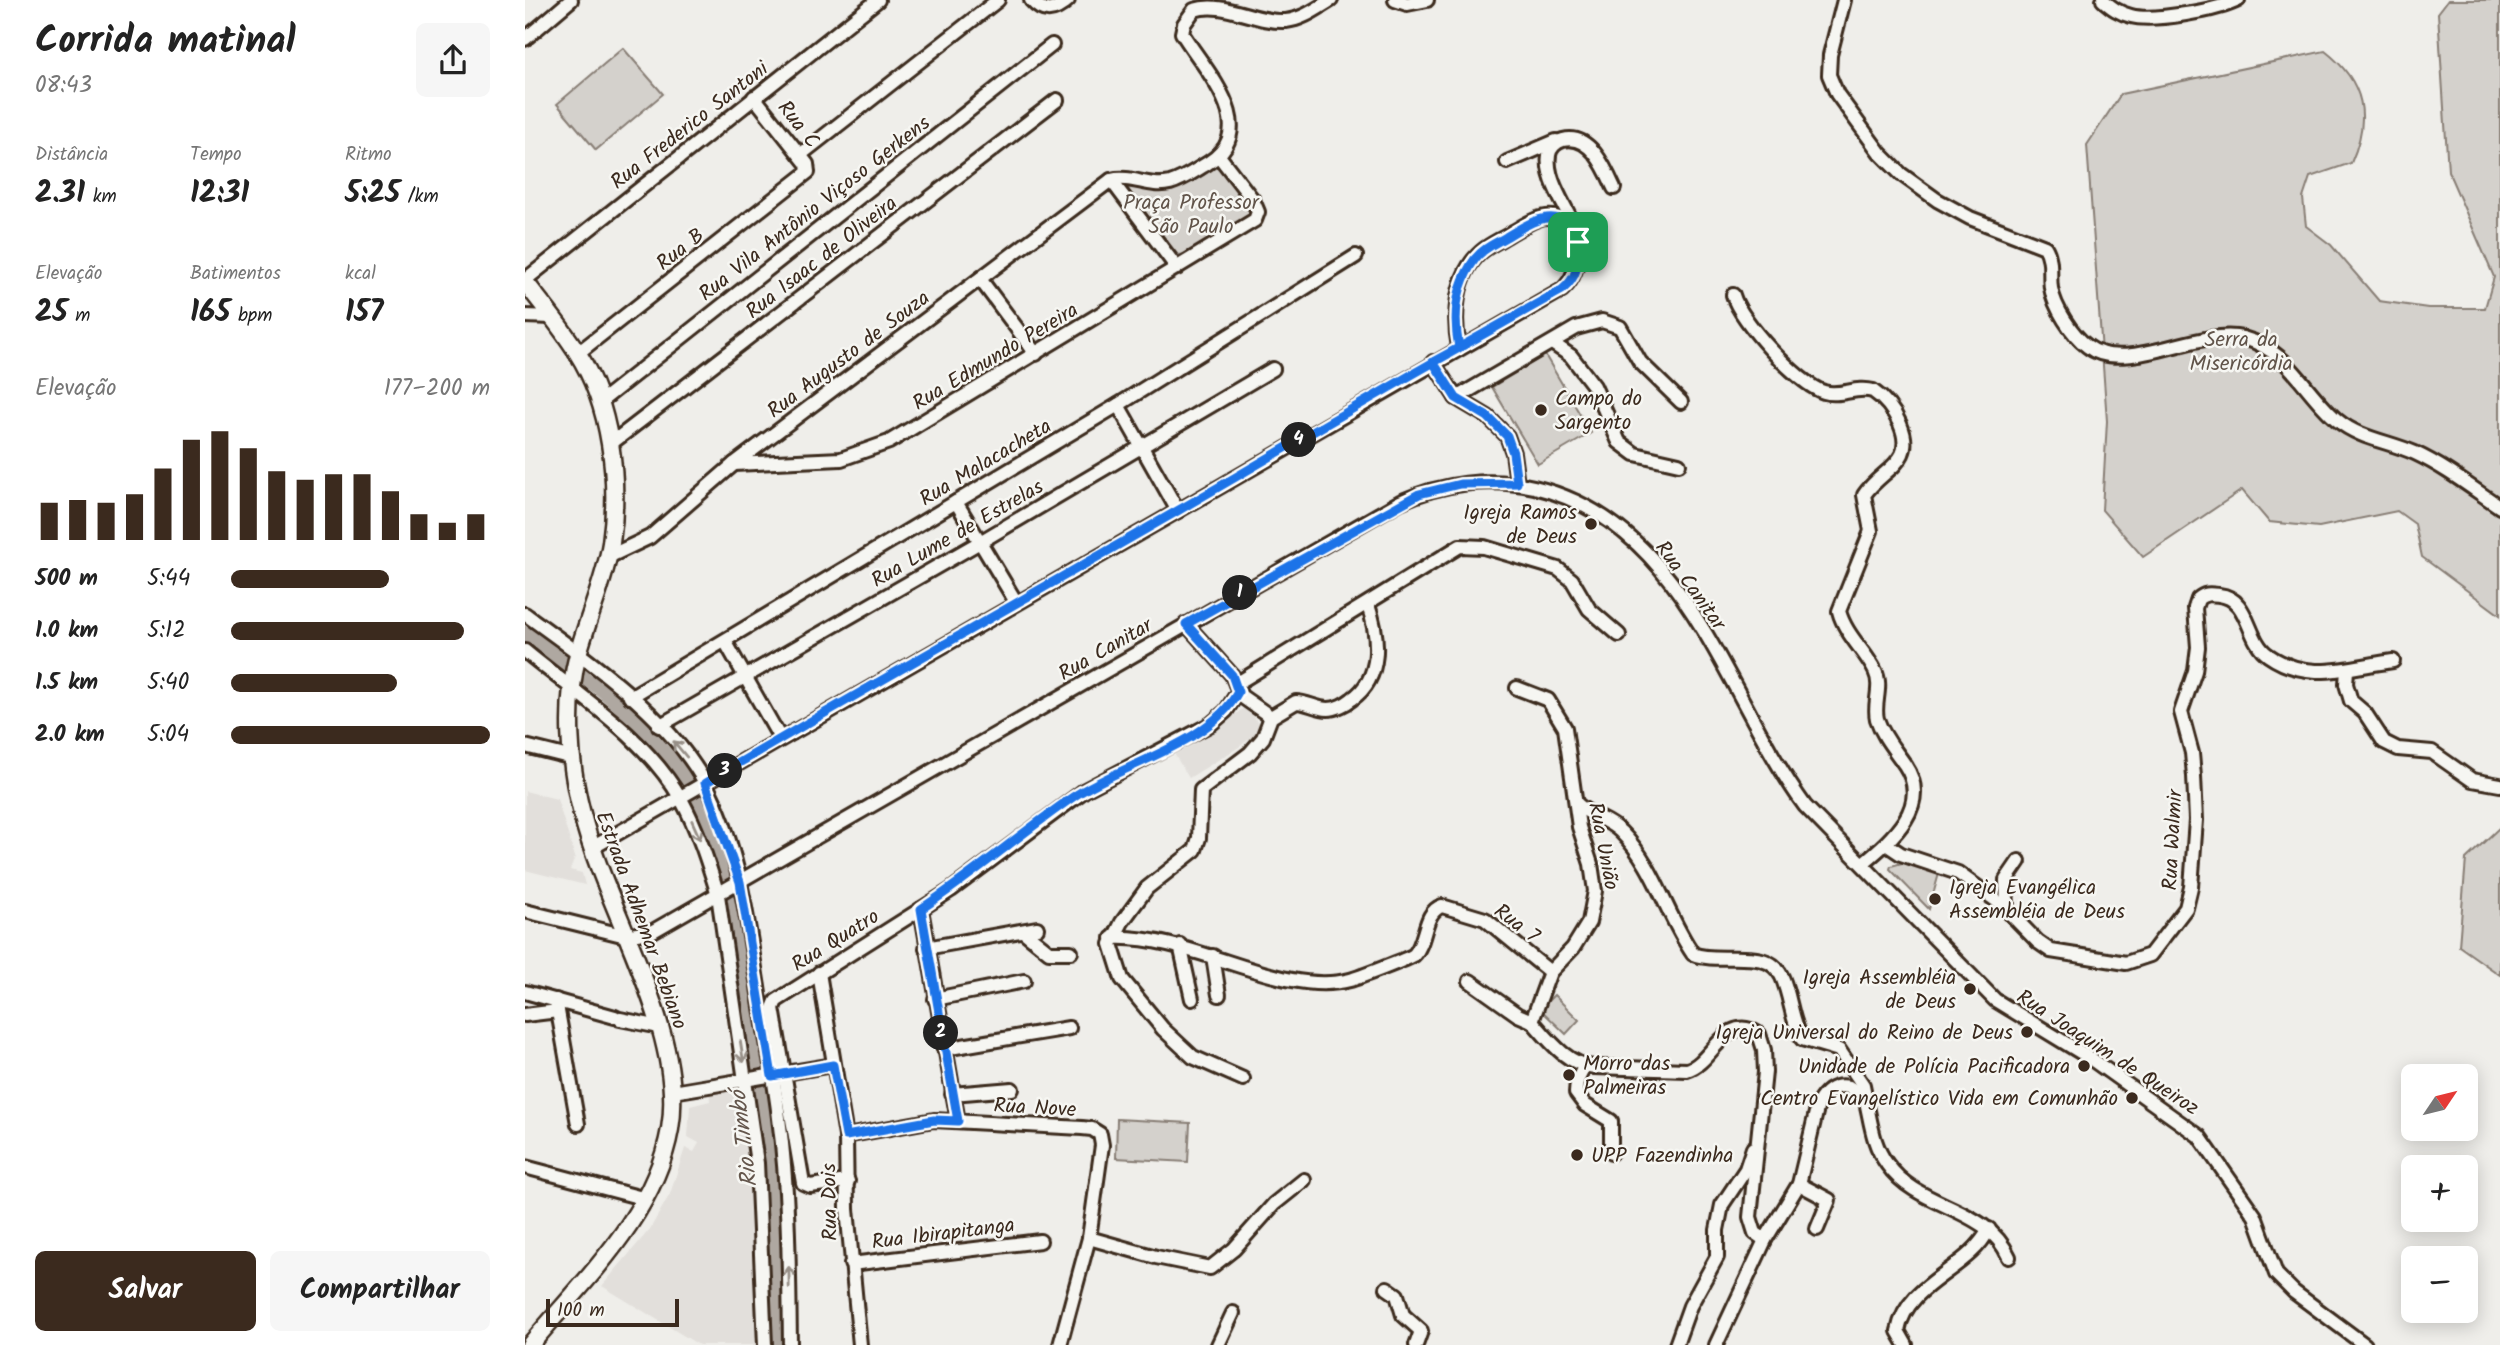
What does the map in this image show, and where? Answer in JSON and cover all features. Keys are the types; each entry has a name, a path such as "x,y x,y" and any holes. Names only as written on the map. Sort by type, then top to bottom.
{"main road":[{"name":"Estrada Adhemar Bebiano","path":"525,281 578,353 600,402 609,444 614,495 608,557 572,685 573,758 580,805 592,848 660,1027 673,1092 666,1149 646,1199 621,1236 530,1345"}],"street":[{"path":"525,39 571,0"},
{"name":"Rua Frederico Santoni","path":"525,281 878,0"},
{"path":"800,155 998,0"},
{"path":"1031,0 1042,9 1053,11 1068,0"},
{"path":"1177,268 1111,180 1125,177 1158,185 1170,183 1219,156 1232,130 1232,118 1226,100 1182,33 1188,16 1203,5 1216,5 1284,21 1300,18 1331,0"},
{"path":"1395,0 1407,5 1427,0"},
{"path":"1844,0 1830,55 1829,75 1837,94 1880,153 1901,174 1937,200 1970,218 2045,247 2051,263 2054,298 2078,338 2090,349 2132,354 2223,336 2262,345 2297,372 2327,411 2351,431 2419,455 2500,507"},
{"path":"2103,0 2115,10 2133,17 2157,17 2238,0"},
{"name":"Rua Vila Antônio Viçoso Gerkens","path":"600,402 1052,45"},
{"name":"Rua C","path":"754,97 808,167 805,175"},
{"name":"Rua Isaac de Oliveira","path":"609,444 1057,100"},
{"path":"1507,162 1560,141 1573,140 1586,145 1602,164 1614,188"},
{"path":"592,848 1570,284 1578,268 1578,242 1550,169 1549,152 1560,141"},
{"name":"Rua Edmundo Pereira","path":"734,464 841,458 862,454 889,442 1255,220 1258,212 1253,200 1219,156"},
{"name":"Rua B","path":"578,353 805,175"},
{"name":"Rua Augusto de Souza","path":"608,557 650,537 734,464 1111,180"},
{"path":"1459,348 1455,326 1458,301 1472,264 1484,250 1546,217 1559,219 1578,242"},
{"name":"Rua Malacacheta","path":"630,696 1118,405 1356,256"},
{"path":"980,279 1036,354"},
{"path":"1733,295 1746,321 1803,380 1829,393 1854,389 1873,391 1896,416 1905,435 1905,451 1899,460 1864,495 1871,531 1839,611 1846,627 1875,671 1879,686 1877,719 1913,781 1906,819 1898,833 1863,863"},
{"path":"525,316 552,317"},
{"path":"1456,398 1591,322 1606,321 1617,325 1640,362 1681,402"},
{"path":"1552,343 1571,356 1594,386 1619,442 1635,454 1679,464"},
{"path":"1433,362 1456,398 1488,417 1507,436 1513,453 1517,483"},
{"name":"Rua Lume de Estrelas","path":"659,726 980,542 1273,369"},
{"path":"1118,405 1178,511"},
{"name":"Rua Canitar","path":"626,936 653,931 1186,624 1419,494 1460,484 1517,483 1546,490 1588,507 1615,524 1650,557 1675,587 1740,691 1781,772 1805,806 1863,863"},
{"path":"956,502 1016,602"},
{"path":"1237,688 1447,553 1460,546 1473,544 1510,557 1544,563 1563,572 1572,580 1583,603 1619,635"},
{"name":"Rua Walmir","path":"1886,844 1901,854 1958,873 2007,910 2038,942 2058,953 2126,964 2141,961 2156,948 2186,908 2195,853 2193,762 2182,723 2181,707 2195,671 2198,647 2195,608 2205,594 2225,596 2234,601 2261,649 2270,656 2311,672 2347,670"},
{"path":"1243,1079 1193,1057 1164,1029 1122,979 1113,958 1112,938 1147,888 1195,850 1199,838 1201,790 1257,747 1271,717 1296,702 1328,710 1364,690 1372,675 1377,643 1368,605"},
{"path":"525,614 630,696 683,751 703,784 737,884 775,1076 803,1183 810,1186 848,1181"},
{"path":"1186,624 1237,688 1271,717"},
{"path":"726,641 780,738"},
{"path":"525,651 572,685 638,746 682,796 708,858 719,894 748,1080 757,1163 765,1345"},
{"path":"2393,662 2347,670 2346,684 2351,701 2365,713 2384,742 2398,749 2432,752 2472,780 2500,785"},
{"name":"Rua Quatro","path":"775,1076 773,1008 778,999 921,909 1085,790 1211,724 1226,711 1237,688"},
{"name":"Rua União","path":"1517,688 1548,700 1562,720 1567,736 1579,827 1591,864 1595,906 1584,932 1550,972 1532,1021"},
{"path":"525,746 573,758"},
{"path":"1576,803 1613,825 1630,842 1648,869 1693,954 1709,958 1759,959 1775,966 1783,980 1802,1039 1839,1050 1863,1085 1877,1145 1889,1167 1926,1198 1969,1216 1989,1229 2001,1241 2009,1257"},
{"path":"2007,910 2005,880 2019,861"},
{"name":"Rua Joaquim de Queiroz","path":"1863,863 1995,1000 2089,1058 2199,1136 2255,1216 2269,1262 2280,1279 2365,1345"},
{"name":"Rua 7","path":"1213,956 1316,984 1352,980 1407,960 1420,945 1432,912 1442,906 1485,919 1550,972"},
{"path":"921,909 958,1121"},
{"path":"525,911 626,936"},
{"path":"926,948 1037,928"},
{"path":"1023,931 1049,952 1071,952"},
{"path":"1112,938 1151,938 1213,956 1219,995"},
{"path":"1180,946 1192,999"},
{"name":"Rua Dois","path":"819,973 846,1136 851,1264 860,1345"},
{"path":"936,999 1024,981"},
{"path":"1471,981 1522,1018 1532,1021 1569,1059 1584,1067 1687,1070 1698,1065 1726,1034 1751,1030 1761,1037 1764,1050 1762,1117 1750,1217 1755,1233 1765,1240"},
{"path":"525,992 557,1006 660,1027"},
{"path":"525,1014 557,1006"},
{"path":"557,1006 578,1124"},
{"path":"944,1049 1069,1028"},
{"path":"673,1092 833,1065"},
{"path":"1584,1067 1577,1081 1576,1094 1585,1105 1611,1121 1611,1153"},
{"path":"775,1076 783,1152 790,1345"},
{"path":"1716,1345 1765,1240 1799,1184 1822,1095 1844,1086 1857,1089 1865,1097"},
{"path":"952,1094 1012,1089"},
{"path":"1676,1345 1690,1306 1714,1266 1722,1205 1746,1169 1762,1117"},
{"name":"Rua Nove","path":"846,1136 934,1120 1082,1128 1097,1132 1102,1145 1089,1238"},
{"path":"525,1167 646,1199"},
{"path":"1210,1268 1234,1249 1275,1204 1304,1180"},
{"path":"1799,1184 1828,1199 1817,1229"},
{"path":"1906,1345 1898,1331 1909,1309 1946,1270 1974,1251 1989,1229"},
{"path":"1060,1345 1089,1238 1156,1257 1223,1271"},
{"name":"Rua Ibirapitanga","path":"851,1264 1040,1241"},
{"path":"1387,1288 1397,1295 1403,1315 1421,1331 1416,1345"},
{"path":"1218,1345 1233,1313"}],"shaded area":[{"path":"1245,707 1259,723 1259,731 1239,747 1189,778 1173,752 1218,728"},
{"path":"525,791 557,799 575,857 570,870 582,873 585,885 525,870"},
{"path":"734,1086 739,1091 751,1161 758,1345 699,1345 602,1286 650,1229 670,1194 685,1148 694,1152 699,1143 688,1137 690,1106 710,1101 709,1090"}],"green space":[{"name":"Serra da Misericórdia","path":"2448,0 2500,0 2500,615 2422,557 2415,524 2397,511 2319,527 2269,522 2242,490 2143,557 2102,510 2107,421 2087,145 2121,94 2325,51 2349,75 2356,88 2362,116 2361,131 2351,163 2310,177 2303,198 2306,226 2331,245 2379,301 2428,308 2485,308 2494,277 2448,171 2438,13"},
{"path":"623,48 663,94 596,150 557,104"},
{"name":"Praça Professor São Paulo","path":"1221,163 1254,205 1251,217 1189,254 1178,255 1126,188"},
{"name":"Campo do Sargento","path":"1545,355 1591,433 1538,464 1492,387"},
{"path":"2500,827 2500,975 2459,946 2466,859"},
{"path":"1909,861 1940,870 1929,909 1890,869 1891,866"},
{"path":"1554,995 1579,1020 1566,1034 1540,1009"},
{"path":"1117,1119 1190,1123 1188,1162 1116,1158"}],"waterway":[{"name":"Rio Timbó","path":"525,634 602,689 625,709 687,780 716,837 730,897 770,1147 778,1345"}],"place":[{"name":"Campo do Sargento","path":"1541,410"},
{"name":"Igreja Ramos de Deus","path":"1591,524"},
{"name":"Igreja Evangélica Assembléia de Deus","path":"1935,899"},
{"name":"Igreja Assembléia de Deus","path":"1970,989"},
{"name":"Igreja Universal do Reino de Deus","path":"2027,1032"},
{"name":"Unidade de Polícia Pacificadora","path":"2084,1066"},
{"name":"Morro das Palmeiras","path":"1569,1075"},
{"name":"Centro Evangelístico Vida em Comunhão","path":"2132,1098"},
{"name":"UPP Fazendinha","path":"1577,1155"}],"route":[{"path":"1578,242 1575,234 1565,224 1552,216 1523,226 1484,250 1472,264 1462,283 1455,316 1459,348 1433,362 1358,405 1178,511 780,738 705,783 731,849 740,882 772,1076 833,1065 846,1136 934,1120 958,1121 921,909 1001,853 1071,799 1100,781 1198,732 1226,711 1238,692 1235,679 1186,624 1399,502 1447,486 1517,483 1513,453 1507,436 1499,425 1476,408 1456,398 1433,362 1459,348 1562,290 1570,284 1578,268 1578,242"}]}
